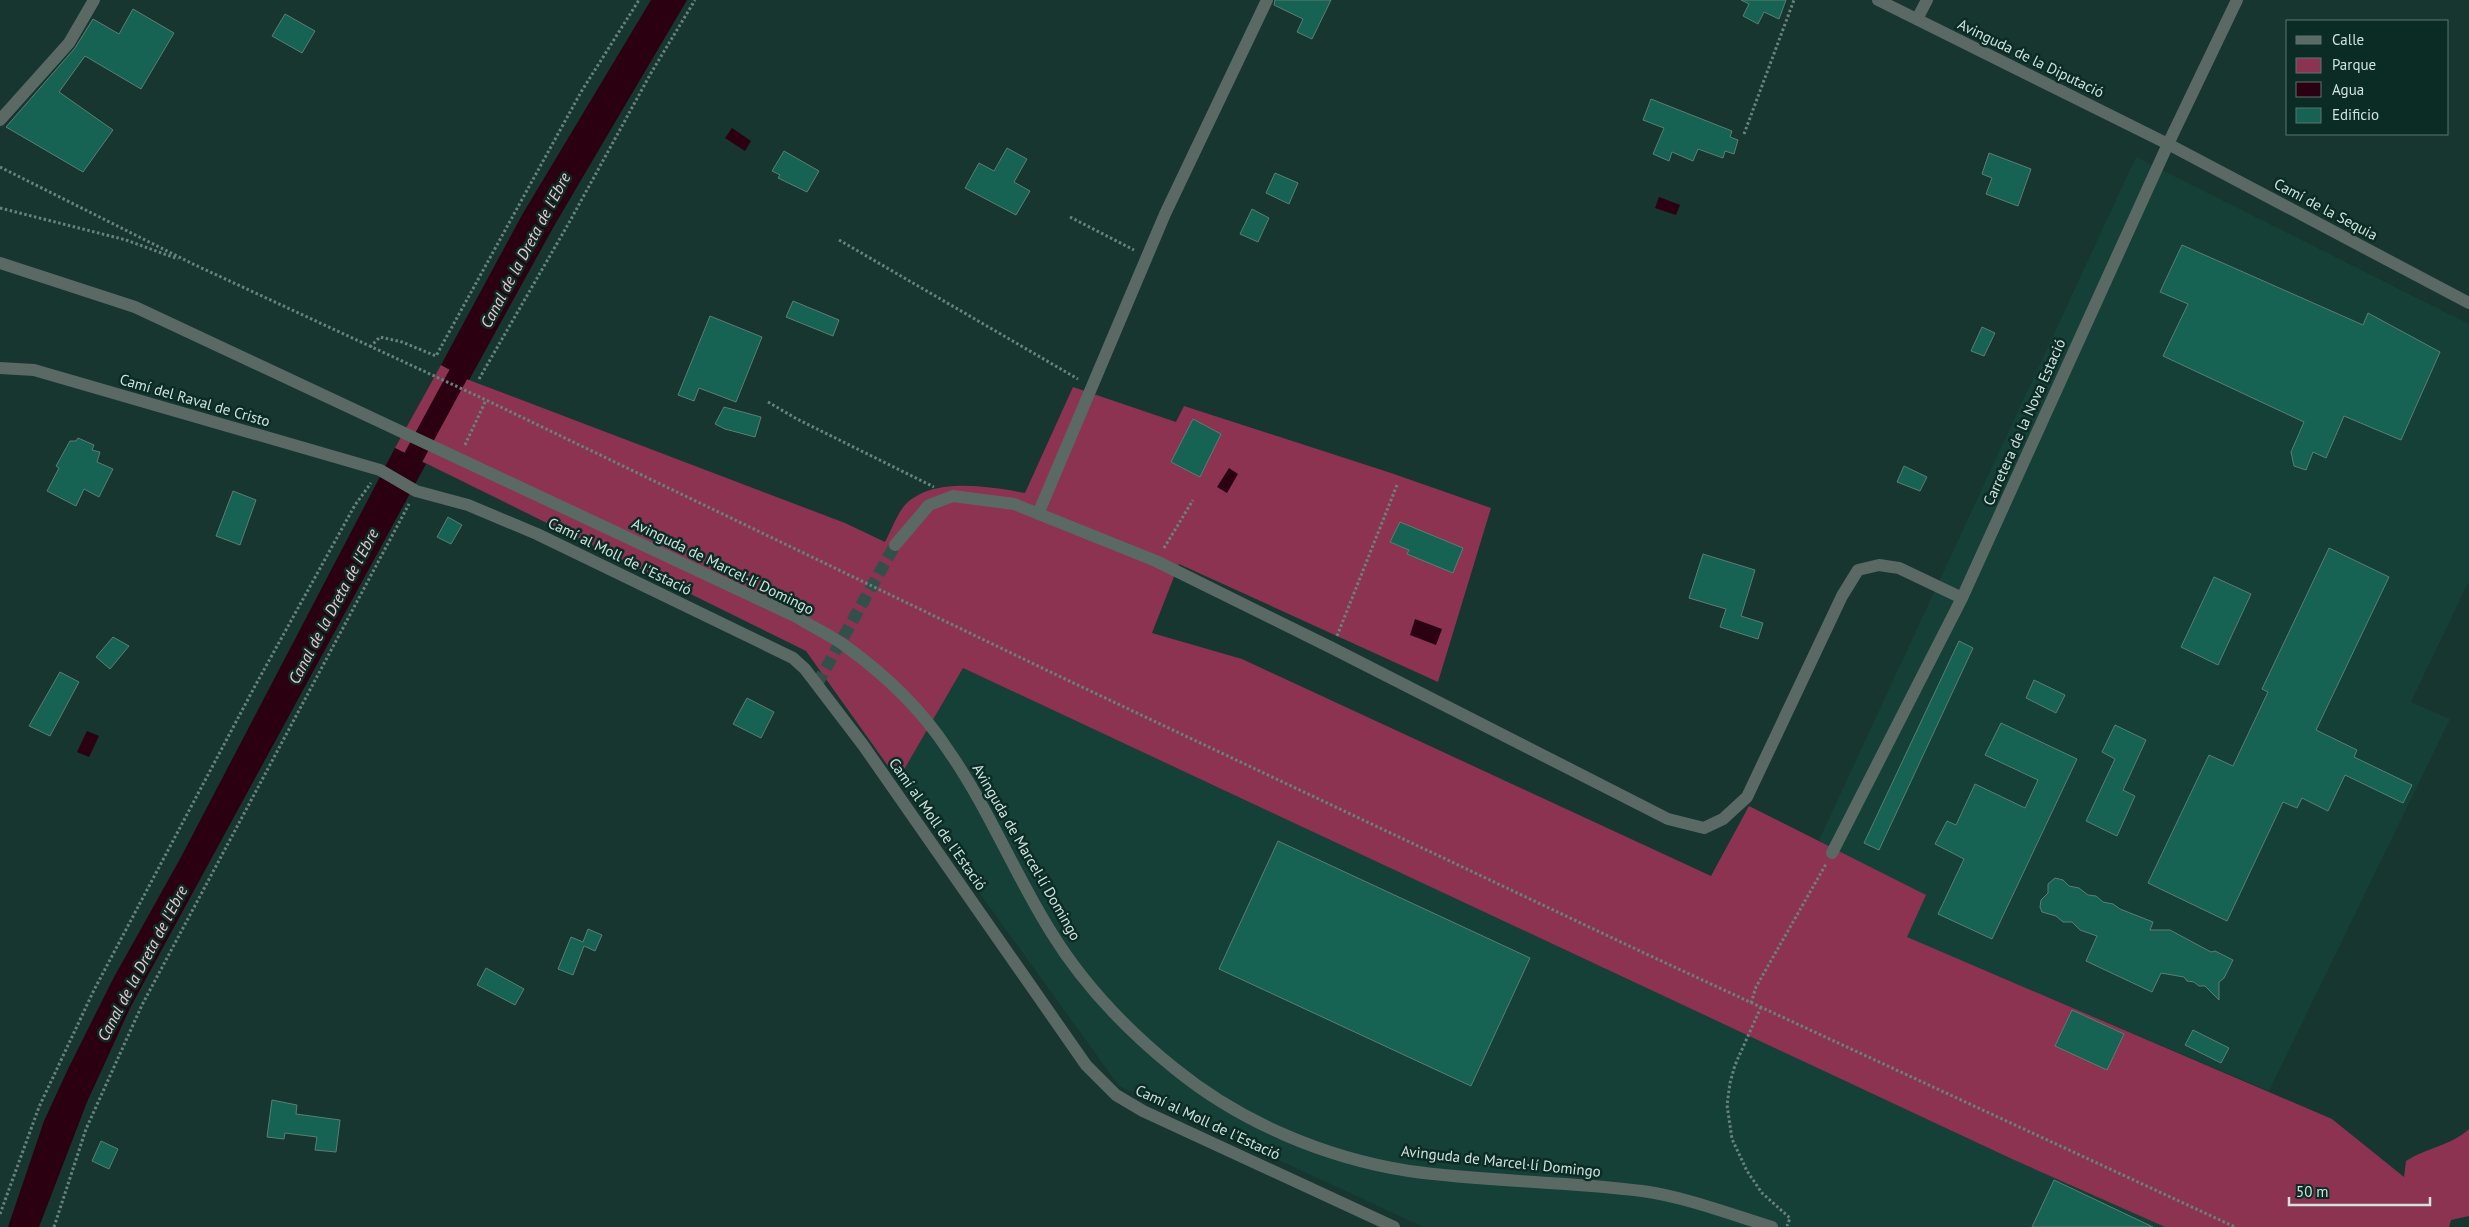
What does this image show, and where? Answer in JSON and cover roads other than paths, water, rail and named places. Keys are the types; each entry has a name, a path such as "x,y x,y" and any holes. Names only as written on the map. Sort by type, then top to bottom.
{"street":[{"path":"0,120 69,43 94,0"},
{"path":"1038,514 1147,257 1267,0"},
{"name":"Avinguda de la Diputació","path":"1878,0 2168,144"},
{"path":"1917,19 1927,0"},
{"name":"Carretera de la Nova Estació","path":"1832,853 1962,598 2168,144 2237,0"},
{"name":"Camí de la Sequia","path":"2168,144 2469,303"},
{"name":"Avinguda de Marcel·lí Domingo","path":"0,263 135,307 797,617 844,645 882,676 916,709 947,748 978,798 1016,872 1052,934 1085,978 1123,1023 1176,1070 1230,1106 1274,1131 1345,1156 1406,1170 1644,1191 1710,1207 1772,1227"},
{"name":"Camí del Raval de Cristo","path":"0,368 34,370 380,470 416,491"},
{"name":"Camí al Moll de l'Estació","path":"416,491 468,504 537,534 793,658 805,669 863,745 1086,1065 1116,1095 1143,1111 1394,1227"},
{"path":"896,545 929,506 953,496 1014,504 1156,561 1332,648 1668,819 1704,828 1722,819 1747,796 1842,596 1858,570 1879,565 1899,568 1962,598"}],"water":[{"path":"651,0 687,0 554,226 469,380 441,365 522,215"},
{"path":"732,128 751,141 745,151 725,138"},
{"path":"1659,197 1680,205 1676,215 1655,208"},
{"path":"395,448 426,464 130,1008 87,1102 39,1227 8,1227 44,1121 69,1067 113,979 180,859"},
{"path":"1229,468 1238,474 1227,493 1217,487"},
{"path":"1415,619 1442,629 1436,645 1410,635"},
{"path":"87,731 99,736 89,757 77,752"}],"waterway":[{"name":"Canal de la Dreta de l'Ebre","path":"400,482 471,351"}],"tunnel":[{"path":"817,684 895,545"}]}
